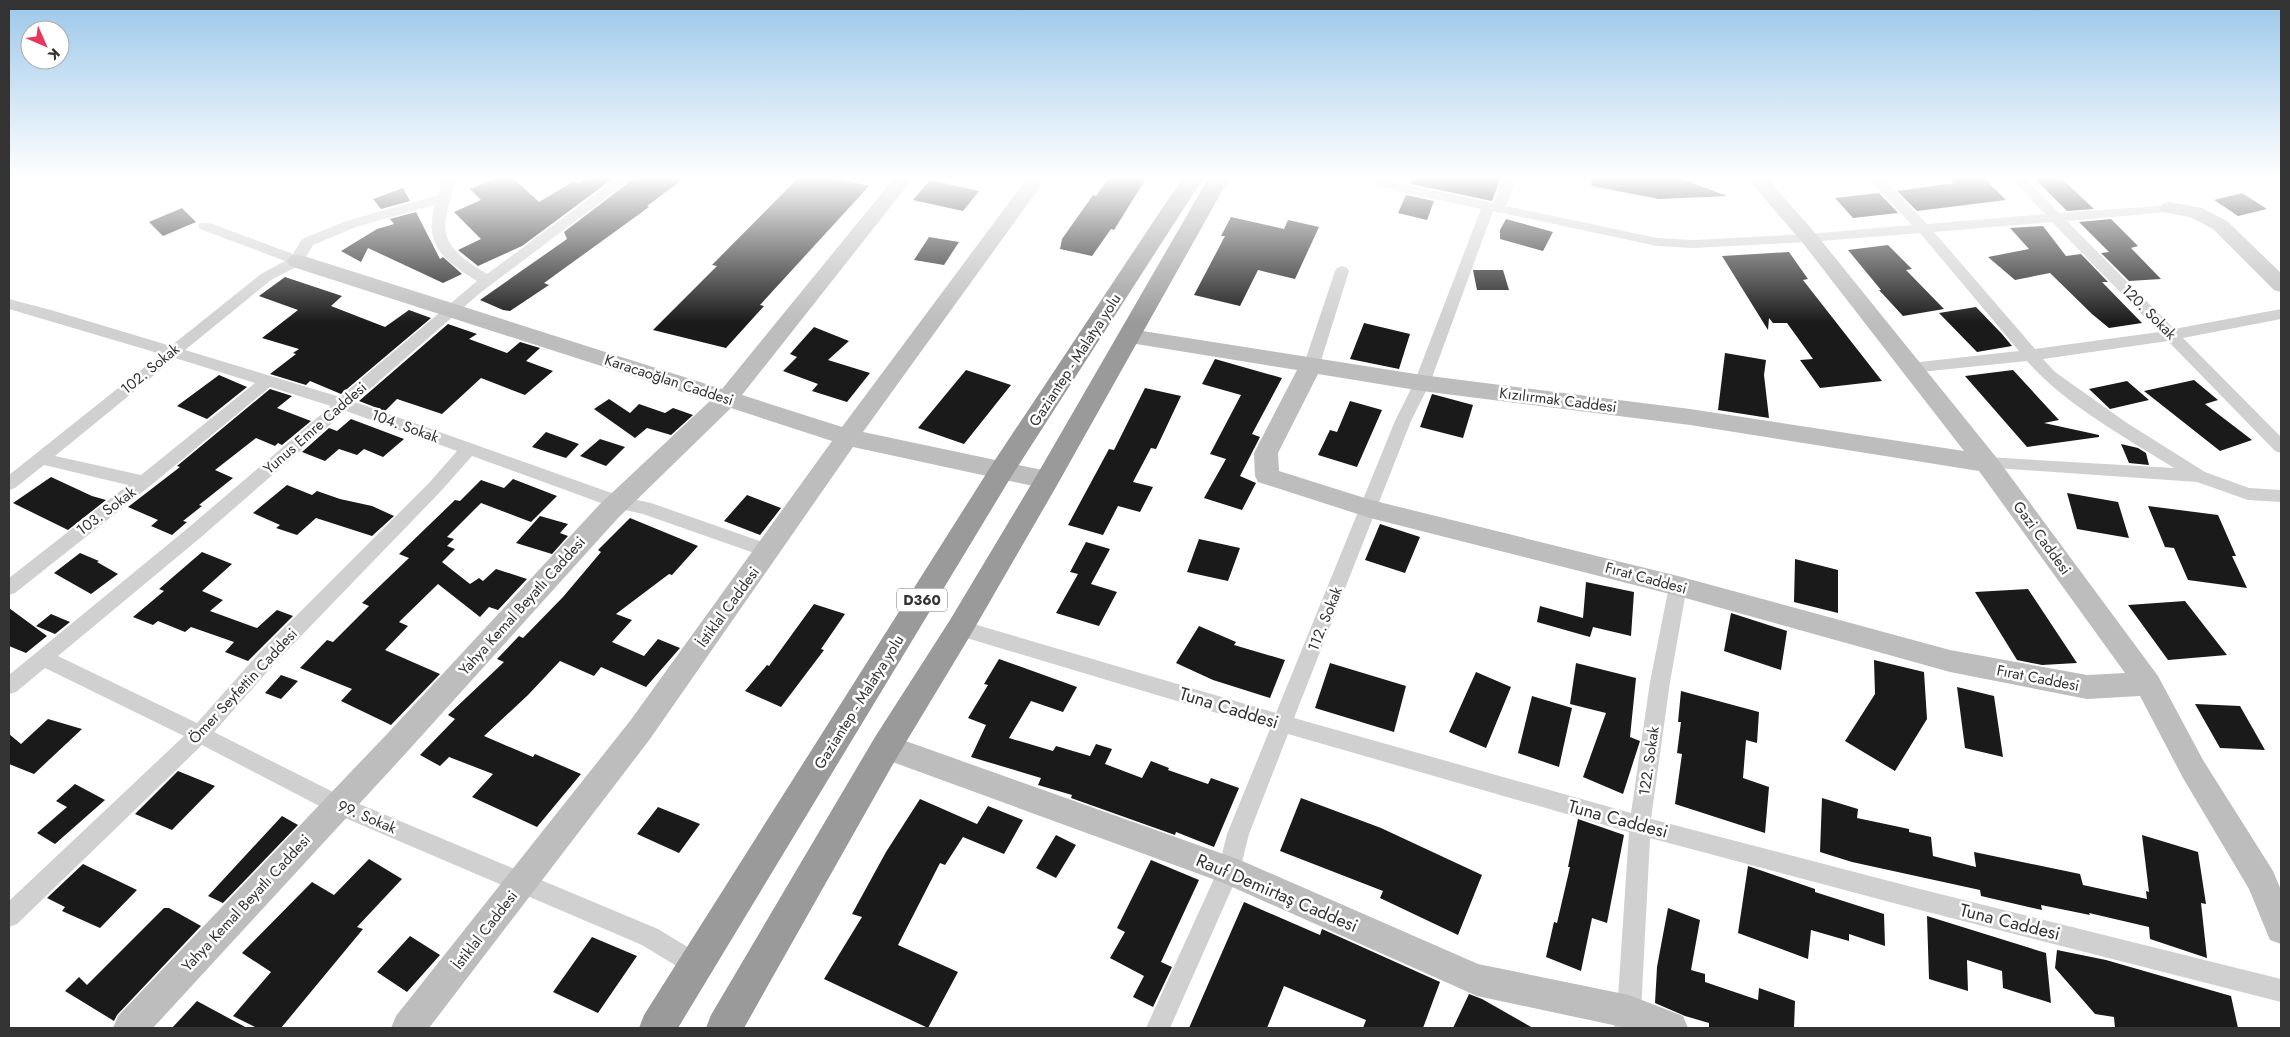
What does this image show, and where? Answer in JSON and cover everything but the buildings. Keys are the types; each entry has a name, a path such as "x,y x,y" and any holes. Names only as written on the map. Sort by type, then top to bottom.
{"highway":[{"name":"Gaziantep - Malatya yolu","path":"657,1028 1002,470 1156,225"},
{"name":"D360","path":"724,1028 886,746 960,628 1047,480 1193,225"}],"street":[{"path":"205,226 297,261 307,242 348,225"},
{"path":"437,225 436,231 442,246 463,268 487,281"},
{"name":"Yunus Emre Caddesi","path":"9,686 194,533 452,310 487,281 562,225"},
{"name":"Yahya Kemal Beyatlı Caddesi","path":"130,1028 618,502 727,398 866,225"},
{"name":"İstiklal Caddesi","path":"408,1028 640,730 847,437 1002,225"},
{"name":"112. Sokak","path":"1158,1028 1229,870 1238,834 1370,509 1403,421 1422,383 1486,225"},
{"path":"1577,225 1657,242 1693,244 1809,238 1954,225"},
{"name":"Gazi Caddesi","path":"1798,225 1987,463 2148,684 2193,769 2262,882 2281,929"},
{"path":"1920,225 2049,376 2076,397 2199,476 2248,494 2281,496"},
{"name":"120. Sokak","path":"2062,225 2281,447"},
{"path":"2220,225 2281,285"},
{"name":"Karacaoğlan Caddesi","path":"297,261 847,437 1047,480"},
{"name":"102. Sokak","path":"9,484 266,277 297,261"},
{"path":"1312,364 1342,271"},
{"name":"104. Sokak","path":"9,304 46,313 343,404 618,502 644,508 768,551"},
{"path":"1911,368 2030,355 2171,335 2281,314"},
{"name":"Kızılırmak Caddesi","path":"1130,336 1218,352 1312,364 1422,383 1690,417 1987,463"},
{"name":"Fırat Caddesi","path":"1312,364 1266,453 1267,476 1370,509 1678,586 1950,661 2087,687 2148,684"},
{"path":"144,482 267,381"},
{"name":"Ömer Seyfettin Caddesi","path":"9,916 200,734 267,658 435,487 469,449"},
{"name":"103. Sokak","path":"39,458 144,482"},
{"path":"1987,463 2199,476"},
{"name":"103. Sokak","path":"9,588 144,482"},
{"name":"122. Sokak","path":"1628,1020 1640,825 1660,682 1678,586"},
{"name":"Tuna Caddesi","path":"960,628 1282,724 1640,825 1812,872 2281,991"},
{"name":"99. Sokak","path":"43,658 200,734 338,805 650,937 696,965"},
{"name":"Rauf Demirtaş Caddesi","path":"886,746 1229,870 1476,980 1628,1020 1671,1028"}]}
